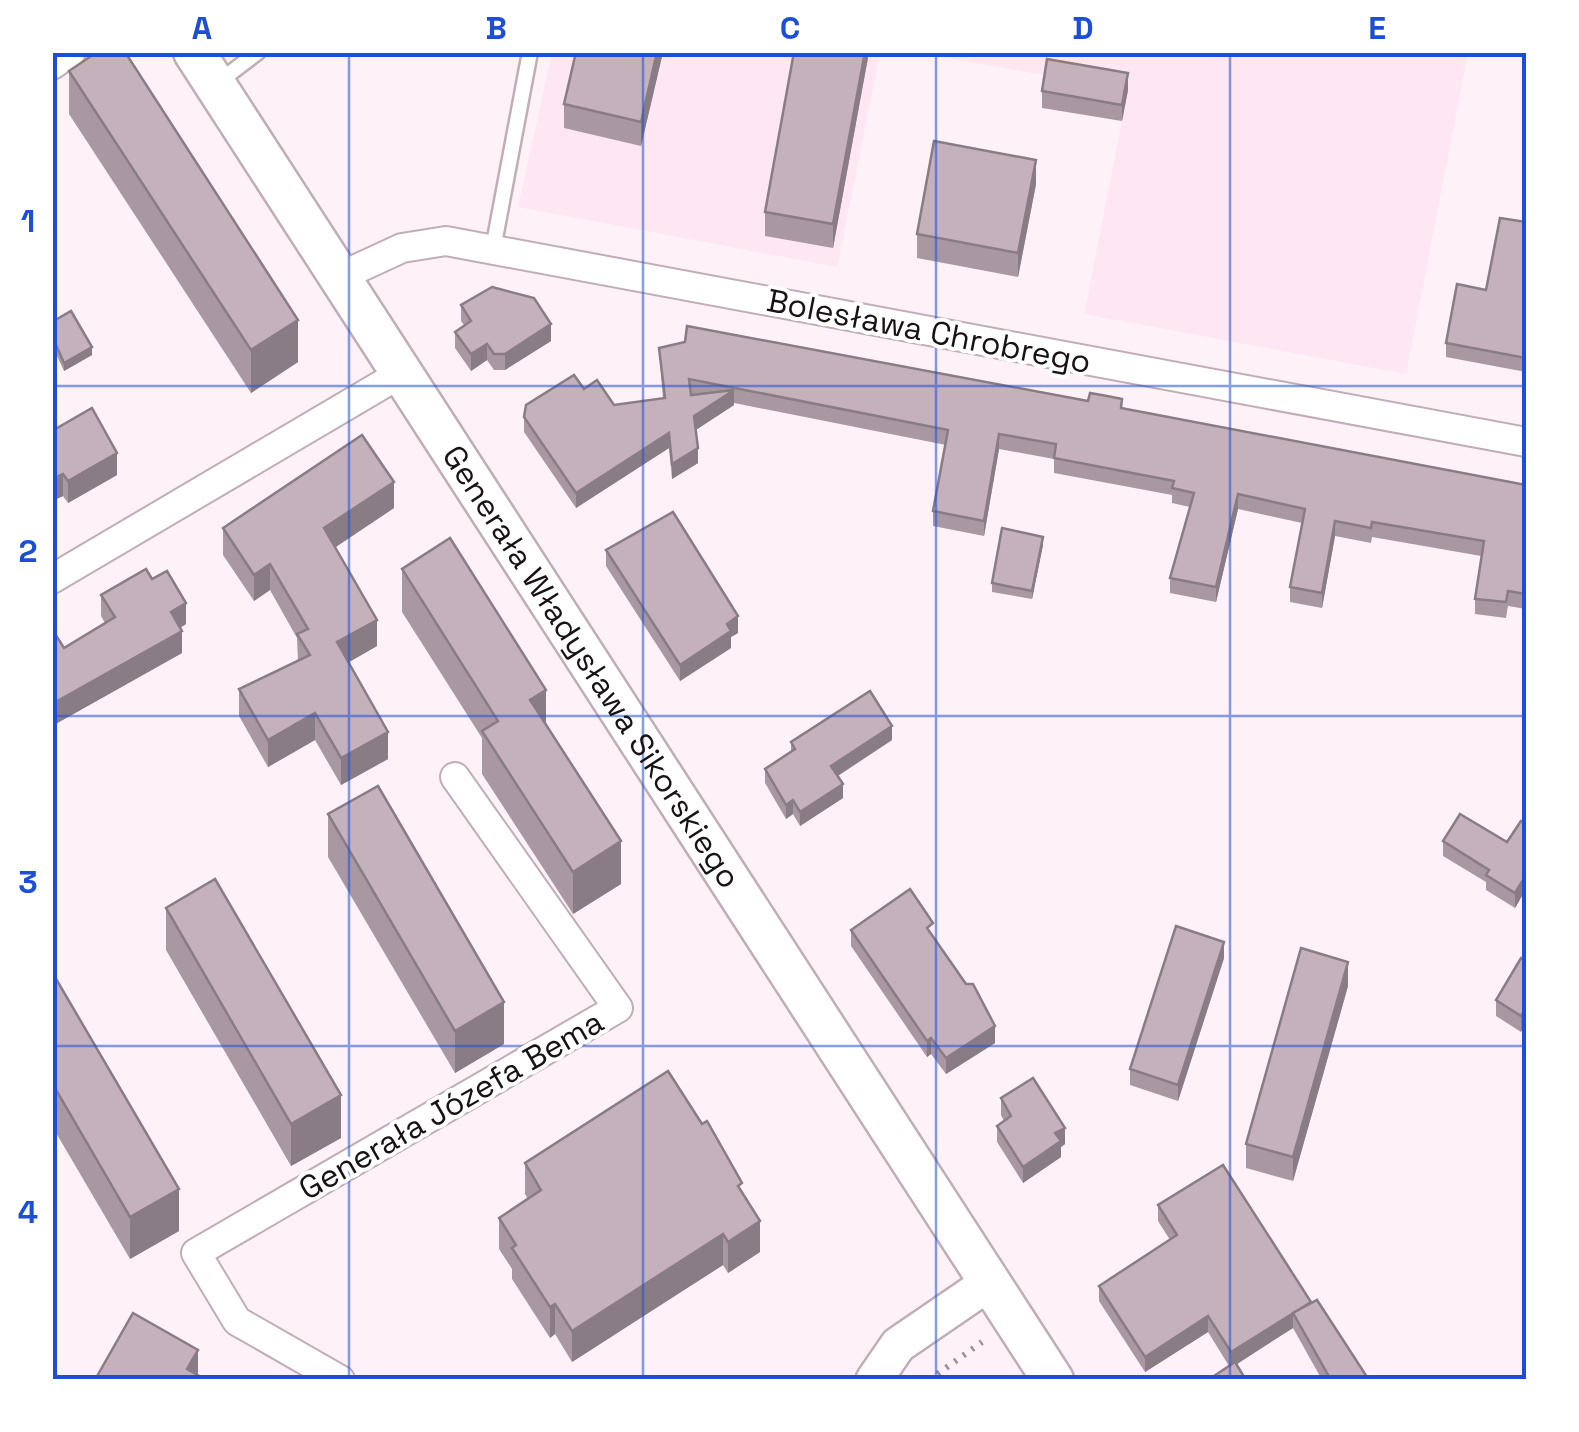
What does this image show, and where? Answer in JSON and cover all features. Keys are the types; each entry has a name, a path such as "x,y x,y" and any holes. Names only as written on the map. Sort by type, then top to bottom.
{"main road":[{"name":"Generała Władysława Sikorskiego","path":"205,69 336,278 1053,1380"}],"street":[{"path":"52,64 71,52"},
{"name":"Bolesława Chrobrego","path":"336,278 402,248 446,241 1526,442"},
{"path":"52,579 400,374"},
{"name":"Generała Józefa Bema","path":"340,1380 237,1321 196,1253 618,1008 456,777"},
{"path":"874,1380 898,1345 990,1282"}],"lane":[{"path":"205,69 258,52"},
{"path":"493,250 530,52"}],"path":[{"path":"929,1380 982,1342"}],"shaded area":[{"path":"552,53 880,53 837,267 518,207"},
{"path":"919,53 1468,53 1406,374 1084,314 1128,90"}],"building":[{"path":"97,52 125,52 298,320 251,350 69,71"},
{"path":"576,52 657,52 641,122 564,104"},
{"path":"794,52 865,52 833,224 765,212"},
{"path":"1047,59 1128,73 1122,105 1042,91"},
{"path":"934,141 1036,160 1018,253 917,234"},
{"path":"1500,218 1526,222 1526,358 1446,343 1457,284 1486,290"},
{"path":"492,287 534,298 551,324 505,354 494,354 487,344 471,354 455,332 471,321 461,305"},
{"path":"71,311 92,347 64,363 52,336 52,322"},
{"path":"687,326 1088,401 1090,393 1107,396 1122,399 1121,408 1526,485 1526,594 1508,591 1506,602 1475,599 1484,541 1372,522 1371,528 1335,521 1322,593 1290,587 1305,509 1238,494 1216,587 1170,578 1194,493 1172,488 1174,481 1054,458 1056,444 999,434 984,521 933,511 948,430 689,379 691,395 734,390 694,416 698,448 672,464 669,433 576,493 524,417 526,405 574,375 584,389 597,380 614,405 665,398 659,348 685,342"},
{"path":"92,408 117,453 68,481 63,474 52,479 52,431"},
{"path":"362,435 394,482 324,528 377,620 337,642 388,732 341,758 315,713 268,740 239,689 310,655 297,634 308,629 270,564 254,575 223,528"},
{"path":"673,512 738,616 727,624 731,631 680,665 606,550"},
{"path":"1002,528 1043,537 1032,591 992,583"},
{"path":"450,538 546,690 530,700 621,841 573,872 482,731 498,721 402,569"},
{"path":"146,569 152,579 167,571 186,603 171,612 182,631 52,704 52,629 64,648 115,617 101,595"},
{"path":"870,691 892,726 831,766 843,784 800,812 793,800 786,805 765,769 795,749 791,742"},
{"path":"378,786 504,1002 455,1031 328,814"},
{"path":"1460,814 1507,842 1521,821 1526,822 1526,875 1515,893 1486,875 1489,870 1443,841"},
{"path":"215,879 341,1095 291,1124 166,908"},
{"path":"910,889 933,923 927,928 966,984 973,984 995,1026 946,1058 931,1038 927,1041 851,930"},
{"path":"1176,926 1224,942 1178,1085 1130,1069"},
{"path":"1301,948 1348,962 1293,1157 1246,1144"},
{"path":"1521,958 1526,961 1526,1007 1521,1016 1496,1000"},
{"path":"52,972 179,1189 130,1217 52,1083"},
{"path":"668,1071 702,1124 707,1121 742,1183 738,1186 760,1221 728,1242 723,1234 572,1331 555,1304 550,1307 512,1248 516,1245 499,1218 541,1190 525,1163"},
{"path":"1033,1078 1065,1128 1055,1133 1061,1141 1023,1167 997,1126 1011,1116 1001,1098"},
{"path":"1223,1165 1311,1302 1231,1352 1208,1316 1145,1357 1099,1286 1177,1235 1158,1205"},
{"path":"1317,1300 1369,1380 1331,1380 1293,1313"},
{"path":"133,1313 198,1350 187,1369 206,1380 96,1378"},
{"path":"1235,1362 1246,1380 1208,1380"}]}
